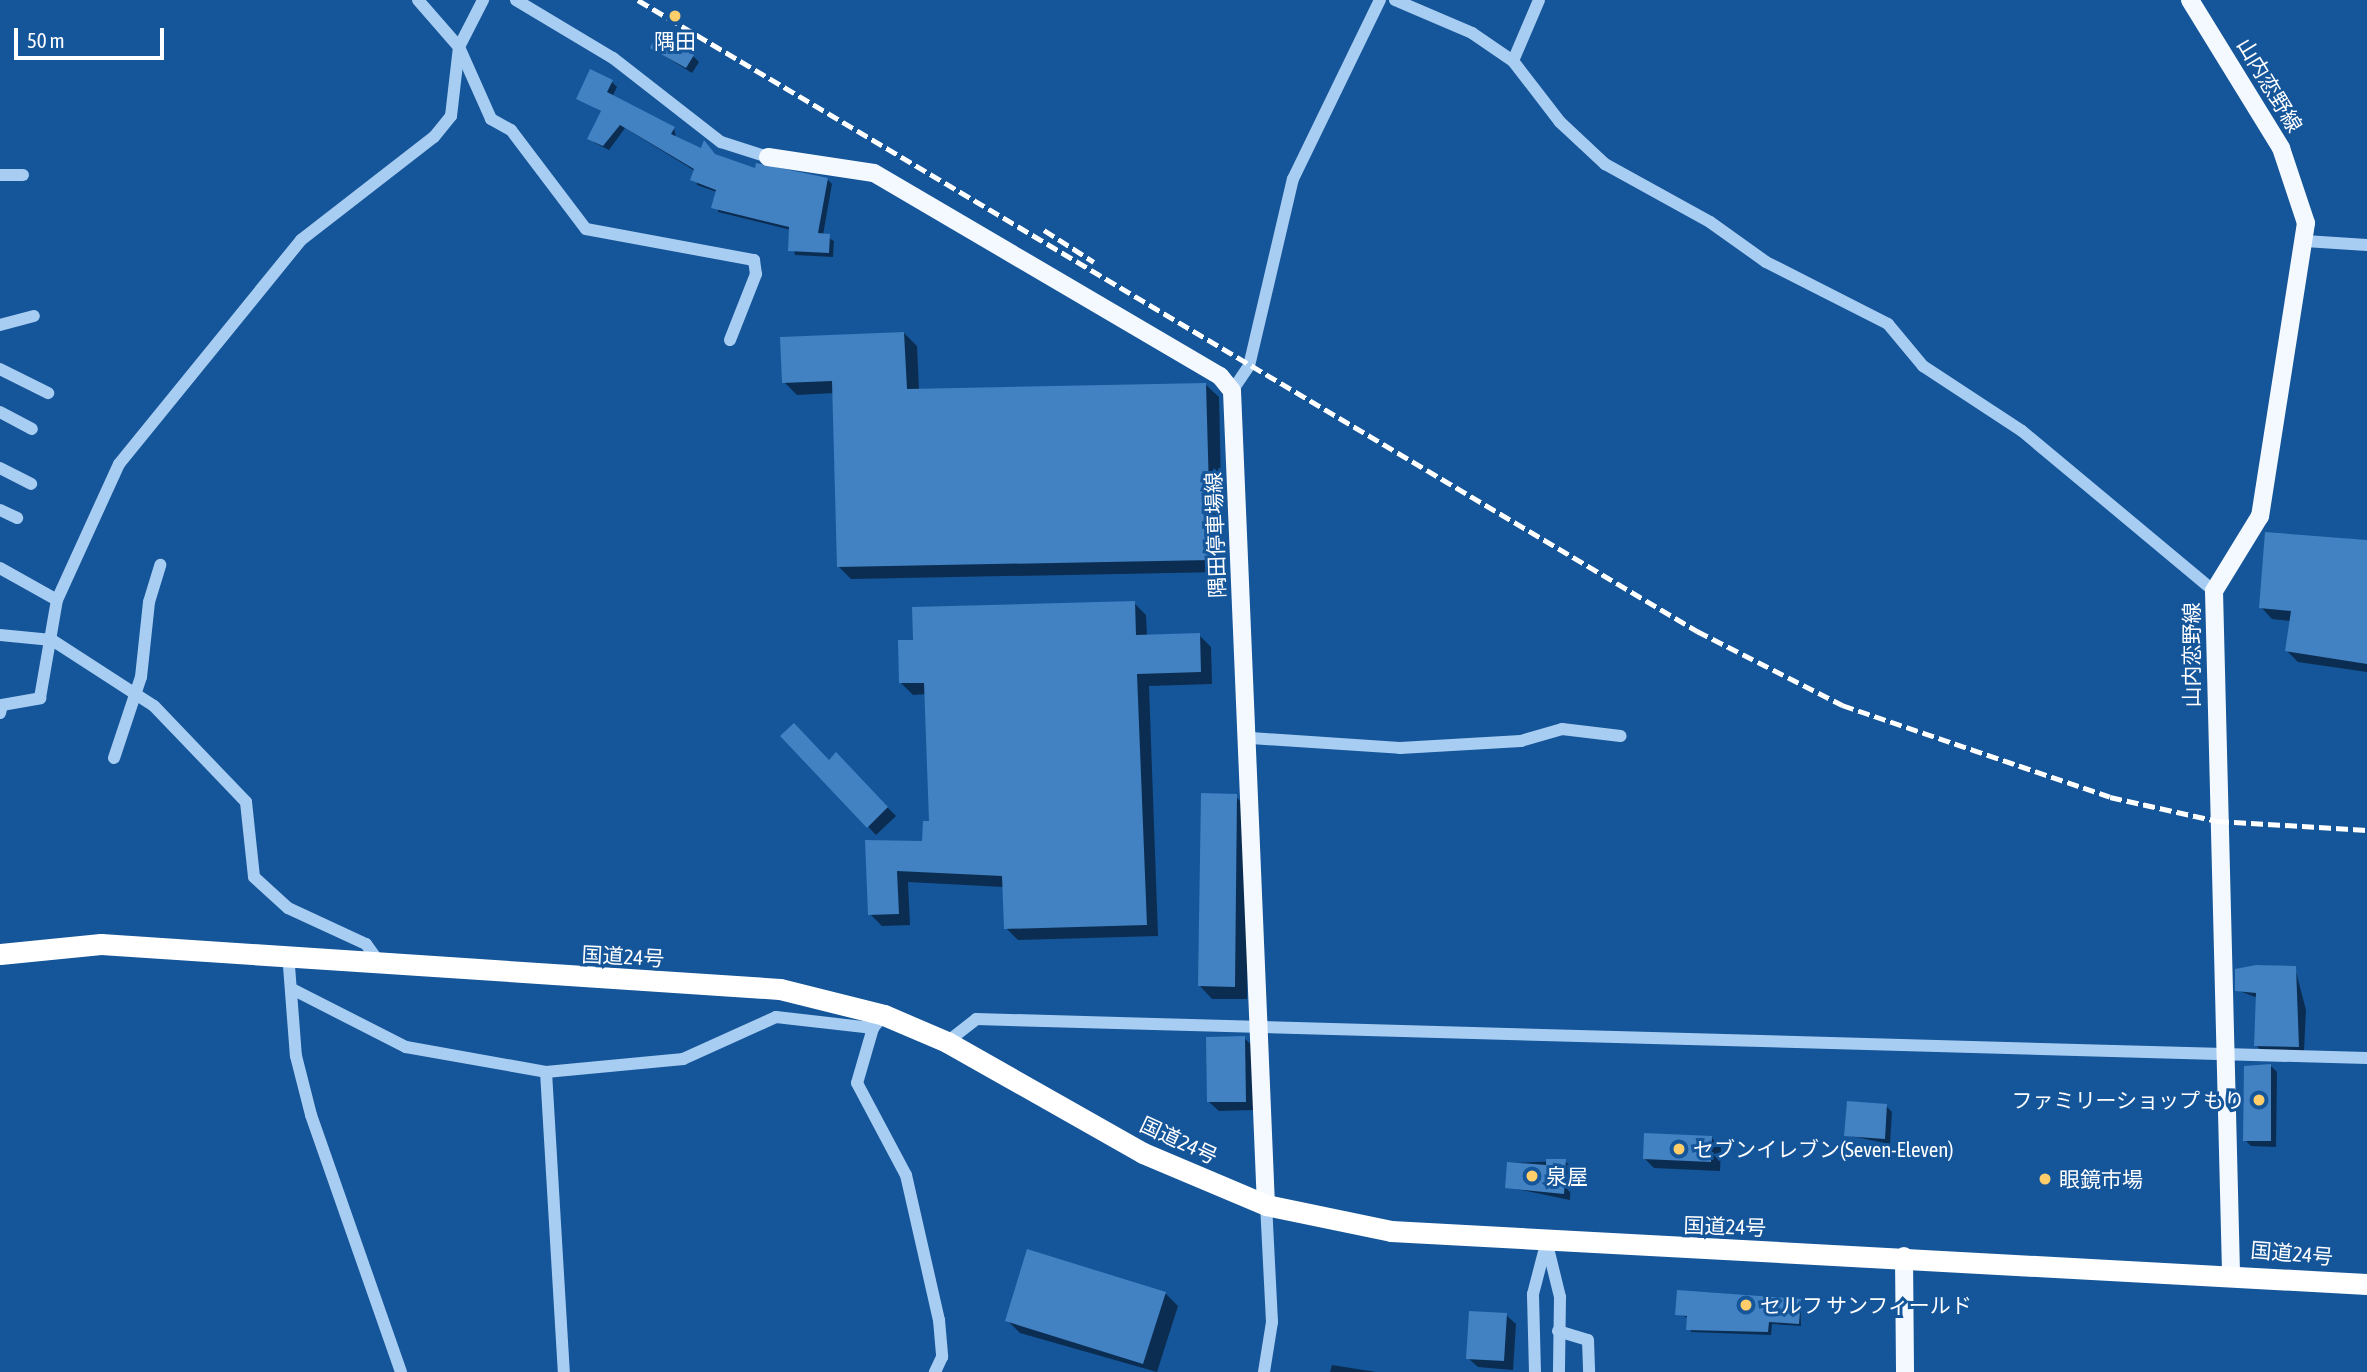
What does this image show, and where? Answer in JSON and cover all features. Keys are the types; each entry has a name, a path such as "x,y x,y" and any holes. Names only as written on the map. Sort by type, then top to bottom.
{"highway":[{"name":"国道24号","path":"0,954 101,944 288,952 376,958 544,976 780,989 947,1042 1143,1153 1266,1205 1391,1231 1546,1244 1904,1256 2231,1273 2367,1284"}],"main road":[{"name":"山内恋野線","path":"2190,0 2281,148 2298,188 2305,242 2260,516 2214,591 2231,1273"},
{"path":"768,158 874,173 1220,376 1232,391"},
{"name":"隅田停車場線","path":"1232,391 1251,738 1257,1025 1266,1205"},
{"path":"1904,1256 1905,1372"}],"street":[{"path":"418,0 459,47 491,119 511,131 586,229 754,261 756,274 730,340"},
{"path":"1,707 40,698 57,600 119,464 212,355 250,296 302,240 434,137 452,116 459,47 483,0"},
{"path":"516,0 613,58 721,142 768,158"},
{"path":"1232,391 1249,366 1293,178 1380,0"},
{"path":"1395,0 1472,33 1513,61 1560,122 1605,164 1710,222 1766,262 1888,324 1923,366 2022,431 2214,591"},
{"path":"1513,61 1539,0"},
{"path":"0,175 23,175"},
{"path":"2305,242 2367,245"},
{"path":"0,325 34,316"},
{"path":"0,369 48,393"},
{"path":"0,412 32,429"},
{"path":"0,468 31,484"},
{"path":"0,510 17,517"},
{"path":"114,758 136,694 160,565"},
{"path":"0,568 57,600"},
{"path":"0,635 52,640 136,694 246,802 254,877 289,908 366,944 376,958"},
{"path":"1251,738 1401,748 1521,741 1562,729 1621,736"},
{"path":"288,952 296,1056 311,1115 401,1372"},
{"path":"292,989 406,1048 546,1072 683,1059 776,1017 878,1021 857,1083 906,1175 939,1320 942,1357 934,1372"},
{"path":"947,1042 976,1019 1257,1025 1485,1038 2367,1058"},
{"path":"546,1072 564,1372"},
{"path":"1264,1372 1272,1322 1266,1205"},
{"path":"1546,1244 1560,1297 1559,1372"},
{"path":"1535,1372 1533,1294 1546,1244"},
{"path":"1558,1331 1588,1340 1590,1372"}],"building":[{"path":"657,34 694,55 686,68 650,48"},
{"path":"590,69 613,80 607,92 675,127 671,134 701,148 704,140 715,154 755,168 756,163 828,178 818,233 830,234 829,253 788,251 789,227 711,208 716,190 690,180 694,169 620,125 603,146 587,139 601,111 576,99"},
{"path":"904,332 907,389 1206,383 1211,560 837,567 832,381 782,383 780,337"},
{"path":"2265,532 2367,540 2367,664 2285,651 2291,611 2259,608"},
{"path":"1135,601 1136,635 1200,633 1201,672 1137,674 1147,925 1004,929 1002,876 897,871 899,914 868,915 865,840 922,841 923,821 929,821 924,683 899,683 898,640 913,640 912,607"},
{"path":"794,723 829,760 836,752 888,807 867,828 780,736"},
{"path":"1201,793 1237,794 1235,987 1198,986"},
{"path":"2256,965 2296,966 2299,1047 2254,1046 2256,993 2235,991 2235,969"},
{"path":"1245,1036 1246,1102 1207,1102 1206,1037"},
{"path":"2271,1064 2271,1141 2243,1141 2244,1066"},
{"path":"1847,1101 1887,1104 1885,1139 1844,1136"},
{"path":"1644,1133 1712,1136 1711,1162 1643,1159"},
{"path":"1546,1159 1566,1159 1564,1194 1505,1188 1507,1162 1546,1165"},
{"path":"1027,1249 1166,1292 1143,1364 1005,1321"},
{"path":"1677,1290 1801,1299 1799,1324 1769,1322 1768,1332 1686,1330 1687,1316 1675,1315"},
{"path":"1469,1311 1507,1313 1504,1361 1466,1359"}],"railway":[{"path":"638,0 1697,631 1842,705 2110,797 2217,821 2367,830"},
{"path":"1044,230 1094,262"}],"place":[{"name":"隅田","path":"675,16"},
{"name":"ファミリーショップ もり","path":"2259,1100"},
{"name":"セブンイレブン(Seven-Eleven)","path":"1679,1149"},
{"name":"泉屋","path":"1532,1176"},
{"name":"眼鏡市場","path":"2045,1179"},
{"name":"セルフ サンフィールド","path":"1746,1305"}]}
